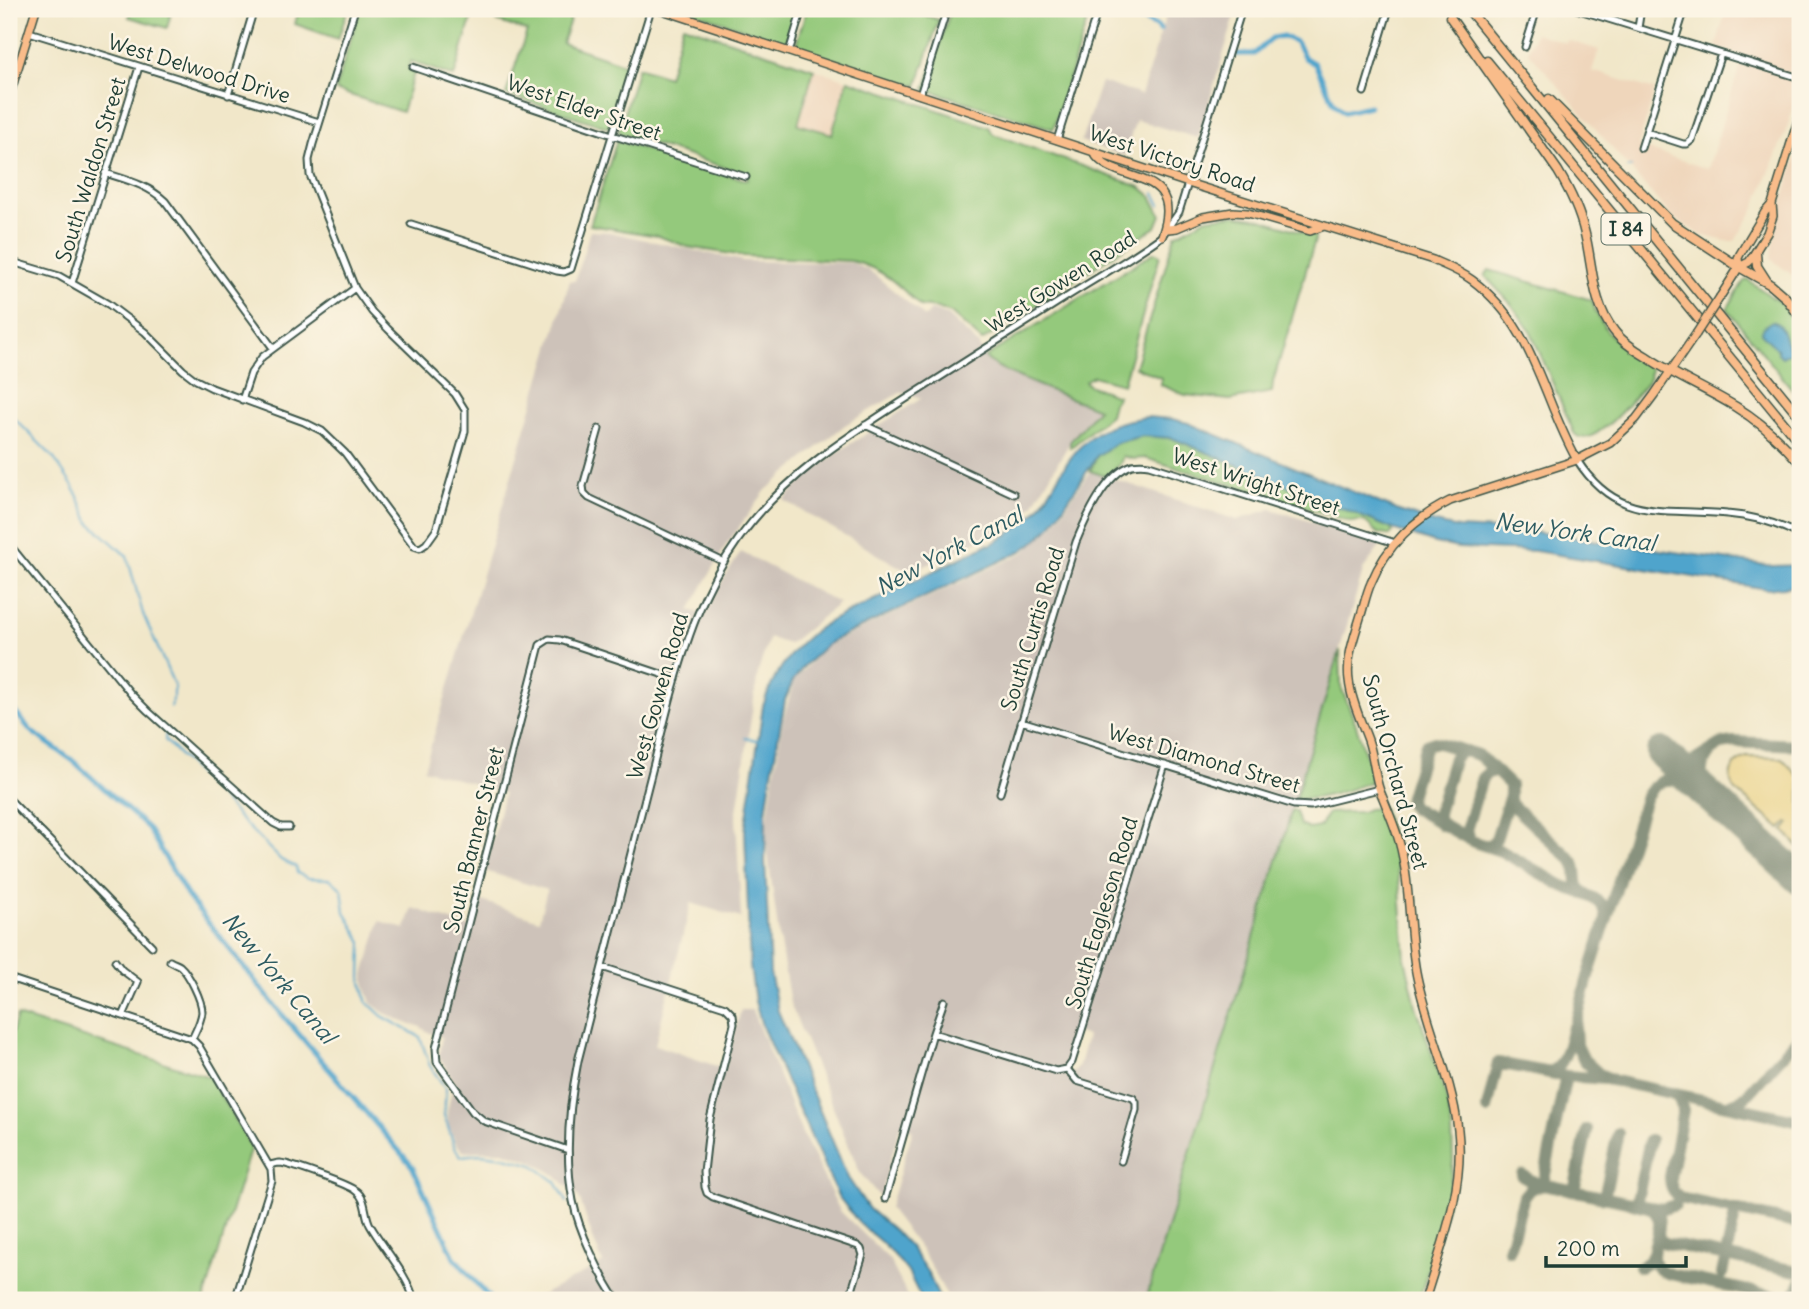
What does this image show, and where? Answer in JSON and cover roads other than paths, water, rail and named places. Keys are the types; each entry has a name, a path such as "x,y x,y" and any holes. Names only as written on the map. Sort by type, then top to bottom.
{"highway":[{"name":"I 84","path":"1444,9 1800,443"},
{"name":"I 84","path":"1468,9 1800,417"},
{"path":"1450,17 1567,186 1581,219 1597,299 1609,326 1625,342 1671,372 1755,419 1776,436 1800,463"},
{"path":"1512,62 1665,217 1688,235 1770,285 1786,298 1800,317"},
{"path":"1756,253 1757,266 1770,285"}],"main road":[{"path":"9,97 36,9"},
{"name":"West Victory Road","path":"659,9 1188,183 1433,260 1470,279 1494,299 1521,334 1533,356 1565,439 1577,460"},
{"name":"South Orchard Street","path":"1739,267 1746,265 1756,253 1767,233 1773,216 1772,204 1800,114"},
{"path":"1094,152 1101,162 1109,167 1144,179 1157,188 1166,202 1162,236"},
{"name":"South Orchard Street","path":"1429,1299 1453,1202 1459,1155 1458,1130 1444,1064 1416,971 1406,873 1399,841 1380,789 1369,743 1348,679 1351,646 1370,585 1378,567 1398,540 1433,510 1460,497 1577,460 1610,443 1636,419 1720,298 1739,267 1740,254 1772,204"},
{"path":"1168,229 1202,217 1233,212 1248,213 1310,231 1324,226"}],"street":[{"path":"228,95 254,9"},
{"path":"9,261 59,276 127,318 196,380 322,431 345,453 414,546 419,548 426,544 436,530 466,431 465,410 455,394 372,312 355,288 310,175 310,160 319,122 355,9"},
{"path":"411,224 557,271 568,271 572,266 651,9"},
{"path":"789,52 802,9"},
{"path":"920,95 947,9"},
{"path":"1057,140 1098,9"},
{"path":"1168,229 1179,212 1242,9"},
{"path":"1364,92 1389,9"},
{"path":"1525,47 1537,9"},
{"path":"1576,9 1800,78"},
{"path":"1638,28 1641,9"},
{"path":"1642,148 1685,9"},
{"name":"West Delwood Drive","path":"29,32 319,122"},
{"path":"1646,132 1684,144 1692,140 1721,54"},
{"name":"South Waldon Street","path":"72,283 139,67"},
{"name":"West Elder Street","path":"413,67 746,177"},
{"path":"105,173 143,186 164,201 273,348"},
{"name":"West Gowen Road","path":"618,1300 598,1265 574,1203 568,1150 574,1080 686,643 724,562 772,499 818,458 865,425 1162,236 1168,229"},
{"path":"242,400 256,365 273,348 355,288"},
{"path":"865,425 1014,494"},
{"path":"599,429 583,486 584,493 589,498 724,562"},
{"path":"1577,460 1588,477 1614,499 1627,505 1653,511 1744,516 1780,525 1800,535"},
{"name":"West Wright Street","path":"1111,480 1129,466 1149,465 1398,540"},
{"name":"South Curtis Road","path":"1000,793 1076,542 1096,502 1111,480"},
{"path":"9,544 131,694 274,823 289,827"},
{"name":"South Banner Street","path":"568,1150 479,1118 437,1062 436,1048 540,645 544,640 560,640 676,679"},
{"name":"West Diamond Street","path":"1021,721 1294,804 1311,806 1380,789"},
{"name":"South Eagleson Road","path":"1067,1069 1073,1062 1165,765"},
{"path":"9,799 152,946"},
{"path":"115,961 122,971 138,982 123,1016"},
{"path":"170,961 181,967 201,1002 200,1022 193,1040"},
{"path":"602,967 725,1007 733,1014 734,1024 710,1119 704,1172 707,1192 713,1197 858,1246 863,1255 849,1300"},
{"path":"9,978 193,1040 199,1045 272,1174 235,1300"},
{"path":"886,1199 944,1001"},
{"path":"933,1033 1056,1071 1067,1069 1077,1081 1133,1098 1136,1110 1121,1161"},
{"path":"269,1166 281,1163 347,1184 358,1192 363,1197 366,1218 403,1275 414,1300"}],"water":[{"path":"1772,321 1782,329 1790,349 1790,353 1782,357 1761,333 1763,327"},
{"path":"1147,417 1188,423 1399,511 1435,523 1458,528 1535,532 1773,566 1800,565 1800,585 1767,589 1535,551 1458,548 1435,543 1390,528 1172,438 1142,436 1116,443 1097,456 1051,526 1020,552 825,646 804,666 793,681 785,700 771,777 766,812 765,861 770,973 778,1011 848,1178 869,1209 910,1247 928,1273 940,1300 922,1300 900,1262 860,1224 838,1196 762,1026 755,1001 750,966 745,831 763,706 787,659 817,629 990,545 1009,533 1037,510 1068,462 1088,439 1115,424"}],"waterway":[{"path":"1111,11 1129,13 1160,30"},
{"path":"1233,54 1254,54 1272,38 1283,36 1296,42 1305,58 1315,64 1334,103 1344,112 1369,106"},
{"path":"1627,168 1631,167"},
{"path":"1154,193 1160,205"},
{"path":"9,413 53,457 74,488 90,523 127,556 143,614 175,687 171,707"},
{"name":"New York Canal","path":"9,705 32,732 72,760 148,828 188,897 279,1011 412,1166 454,1257 491,1300"},
{"path":"166,731 165,740 216,793"},
{"path":"745,738 758,740"},
{"path":"219,795 263,842"},
{"path":"264,843 281,860 296,867 297,873 308,878 330,879 342,889 345,912 362,942 361,977 366,1001 382,1016 420,1037 430,1066 446,1089 444,1115 455,1148 461,1156 481,1154 533,1165 556,1182 567,1202"}]}
